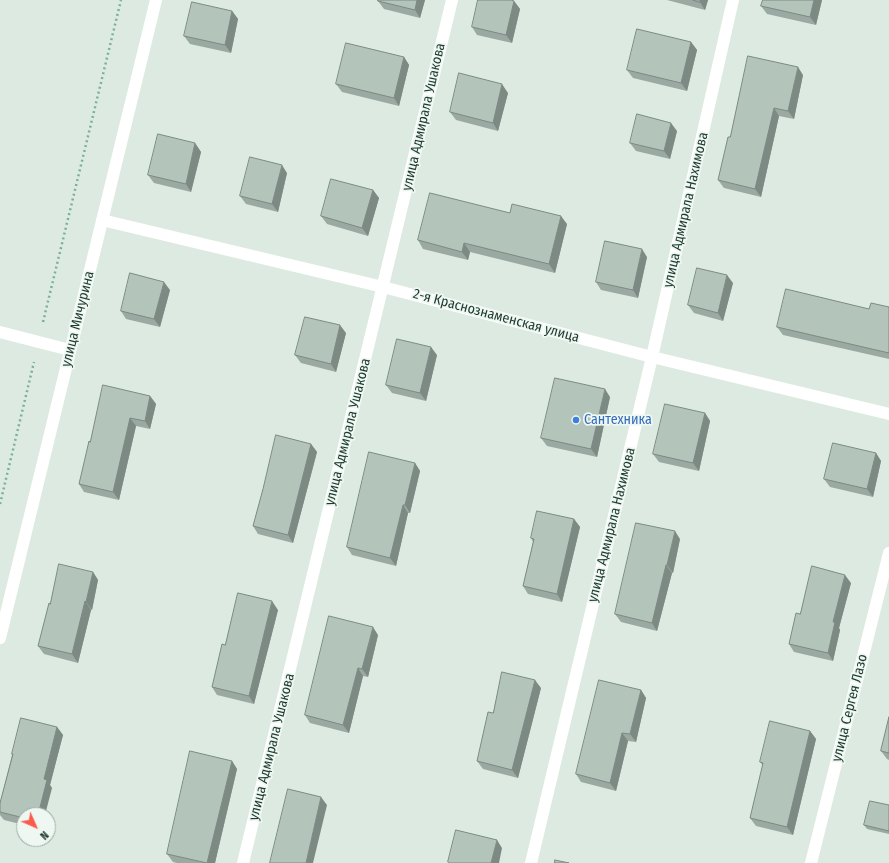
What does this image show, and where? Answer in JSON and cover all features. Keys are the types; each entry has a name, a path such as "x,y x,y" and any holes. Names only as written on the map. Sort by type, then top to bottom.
{"street":[{"name":"улица Мичурина","path":"0,638 156,0"},
{"name":"улица Адмирала Ушакова","path":"244,863 452,0"},
{"name":"улица Адмирала Нахимова","path":"531,863 652,358 733,0"},
{"name":"2-я Краснознаменская улица","path":"102,220 383,287 652,358 889,414"},
{"path":"0,332 70,350"},
{"name":"улица Сергея Лазо","path":"811,863 889,553"}],"path":[{"path":"0,504 122,0"}],"building":[{"path":"378,0 417,0 415,10"},
{"path":"478,0 514,1 506,35 472,27"},
{"path":"763,0 814,0 810,17 761,6"},
{"path":"192,2 232,11 225,45 184,36"},
{"path":"637,29 691,42 681,83 627,70"},
{"path":"346,43 404,57 394,98 336,84"},
{"path":"748,56 798,67 788,111 774,108 755,189 718,180 728,137 730,137"},
{"path":"459,73 502,84 493,123 450,112"},
{"path":"637,114 671,123 664,151 630,143"},
{"path":"158,134 195,143 186,184 148,175"},
{"path":"250,157 282,165 272,204 240,196"},
{"path":"331,179 373,190 362,228 321,216"},
{"path":"430,193 510,213 512,204 561,216 549,264 464,243 462,252 418,240"},
{"path":"605,241 642,249 633,290 596,282"},
{"path":"697,268 727,275 718,313 688,305"},
{"path":"130,273 164,282 154,319 121,311"},
{"path":"786,289 869,309 871,303 889,307 889,353 777,327"},
{"path":"305,317 340,325 331,364 295,355"},
{"path":"397,339 431,347 420,393 386,385"},
{"path":"555,378 605,389 591,449 541,438"},
{"path":"103,385 150,396 145,421 130,418 113,492 79,484"},
{"path":"665,404 705,413 693,463 653,454"},
{"path":"276,435 311,444 288,535 253,526"},
{"path":"833,443 876,453 867,489 824,479"},
{"path":"369,452 415,463 390,558 347,547"},
{"path":"537,511 574,519 557,594 523,586 534,539 531,538"},
{"path":"636,523 675,531 652,623 615,614"},
{"path":"59,564 93,572 72,654 38,646 49,603 50,604"},
{"path":"812,566 845,575 833,622 835,622 828,653 789,644 796,613 800,614"},
{"path":"238,593 272,601 249,696 212,687 222,644 225,645"},
{"path":"329,616 373,627 362,669 358,668 343,725 305,715"},
{"path":"502,672 535,680 512,770 477,761 488,712 493,713"},
{"path":"599,680 641,690 630,734 622,733 610,783 576,774"},
{"path":"889,717 889,753 881,751"},
{"path":"21,718 57,727 44,779 47,780 40,807 16,807 16,816 0,812 0,803"},
{"path":"770,721 810,731 787,827 750,818 763,763 760,762"},
{"path":"190,751 232,761 207,863 167,854"},
{"path":"288,789 321,797 306,863 270,863"},
{"path":"870,801 889,805 889,831 864,825"},
{"path":"456,830 497,840 491,863 448,862"},
{"path":"555,860 569,863 555,863"}],"place":[{"name":"Сантехника","path":"576,420"}]}
